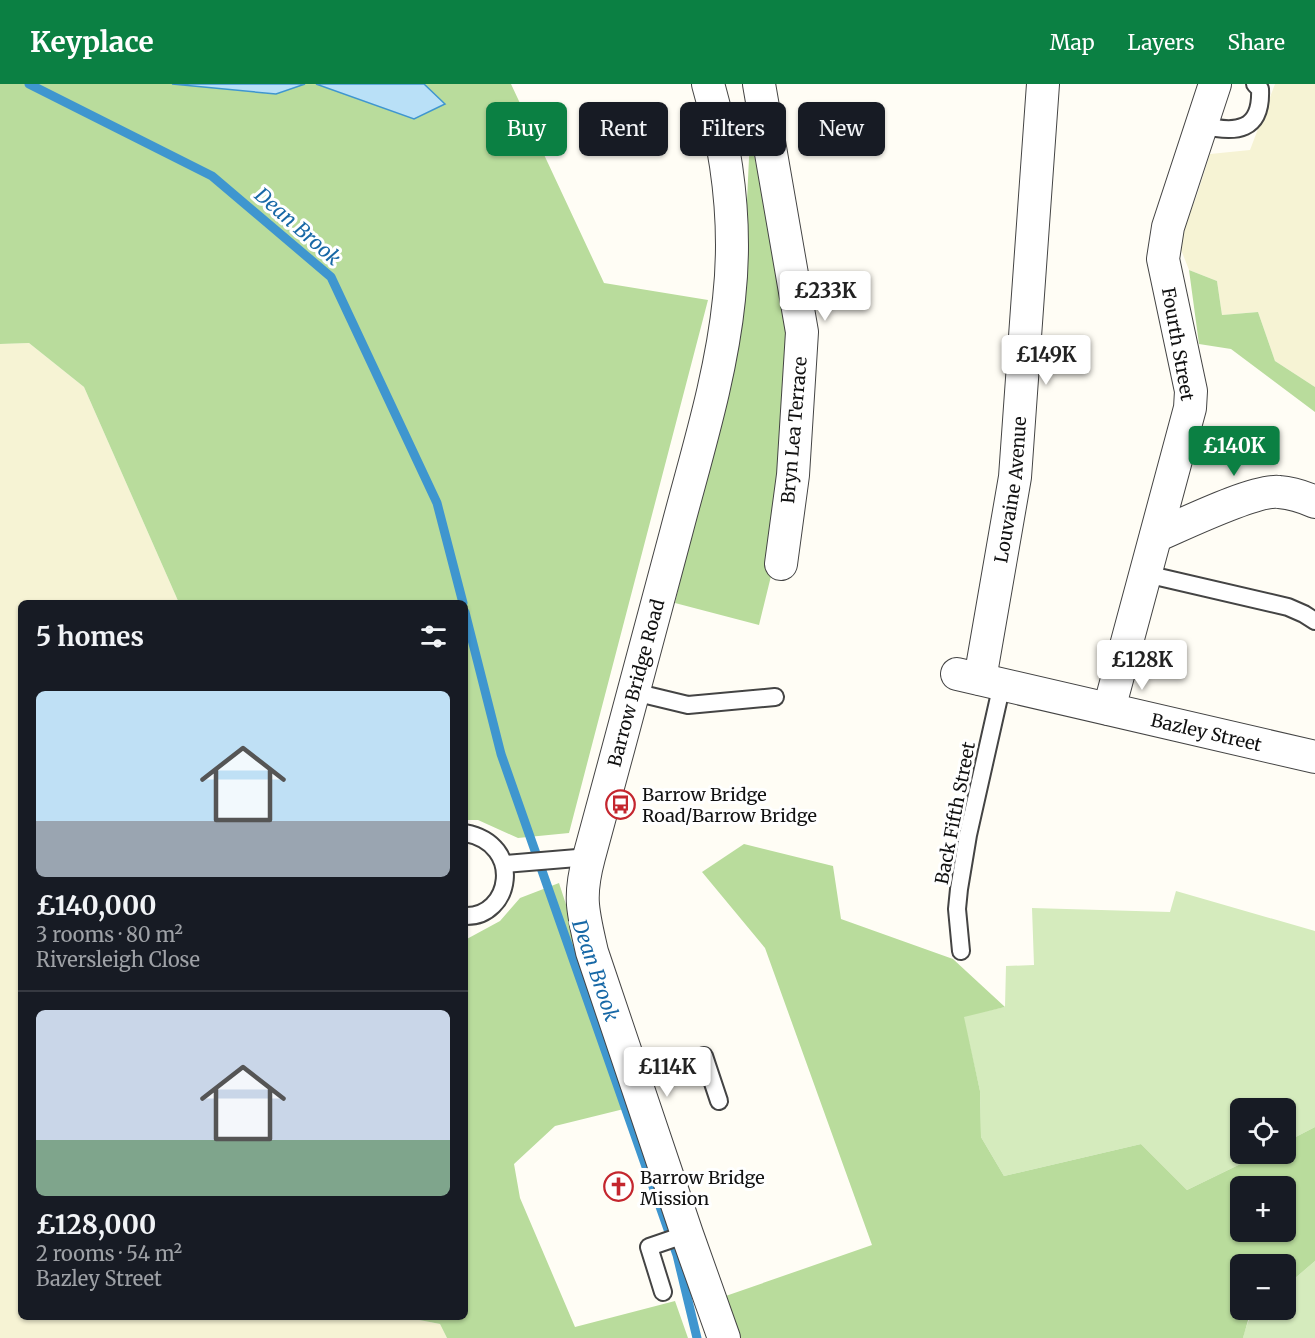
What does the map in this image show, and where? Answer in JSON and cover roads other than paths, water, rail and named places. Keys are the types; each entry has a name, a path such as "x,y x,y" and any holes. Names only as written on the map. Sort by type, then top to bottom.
{"street":[{"name":"Barrow Bridge Road","path":"708,84 718,119 727,178 732,237 729,299 719,367 634,692 578,858 582,882 582,907 592,952 724,1338"},
{"name":"Bryn Lea Terrace","path":"759,84 802,332 793,475 781,564"},
{"name":"Louvaine Avenue","path":"980,679 1015,477 1043,84"},
{"name":"Fourth Street","path":"1109,709 1190,408 1191,391 1163,259 1168,227 1215,84"},
{"path":"1156,536 1250,497 1277,491 1301,496 1315,502"},
{"name":"Bazley Street","path":"980,679 1315,757"}],"lane":[{"path":"1202,125 1224,131 1238,129 1252,121 1261,106 1260,89 1255,84"},
{"path":"1146,574 1288,607 1315,621"},
{"name":"Back Fifth Street","path":"961,951 957,909 968,835 980,679"},
{"path":"634,692 688,705 775,697"},
{"path":"468,834 477,835 489,842 499,852 504,864 502,892 494,904 483,912 468,915"},
{"path":"504,864 578,858"},
{"path":"635,1078 704,1056 719,1101"},
{"path":"663,1292 649,1247 687,1234"}],"water":[{"path":"172,84 305,84 276,94"},
{"path":"316,84 424,84 445,104 414,119"}],"waterway":[{"name":"Dean Brook","path":"29,84 212,176 331,277 437,503 462,600"},
{"name":"Dean Brook","path":"468,624 501,754 677,1255 697,1338"}],"place":[{"name":"Barrow Bridge Road/Barrow Bridge","path":"621,804"},
{"name":"Barrow Bridge Mission","path":"619,1187"}]}
